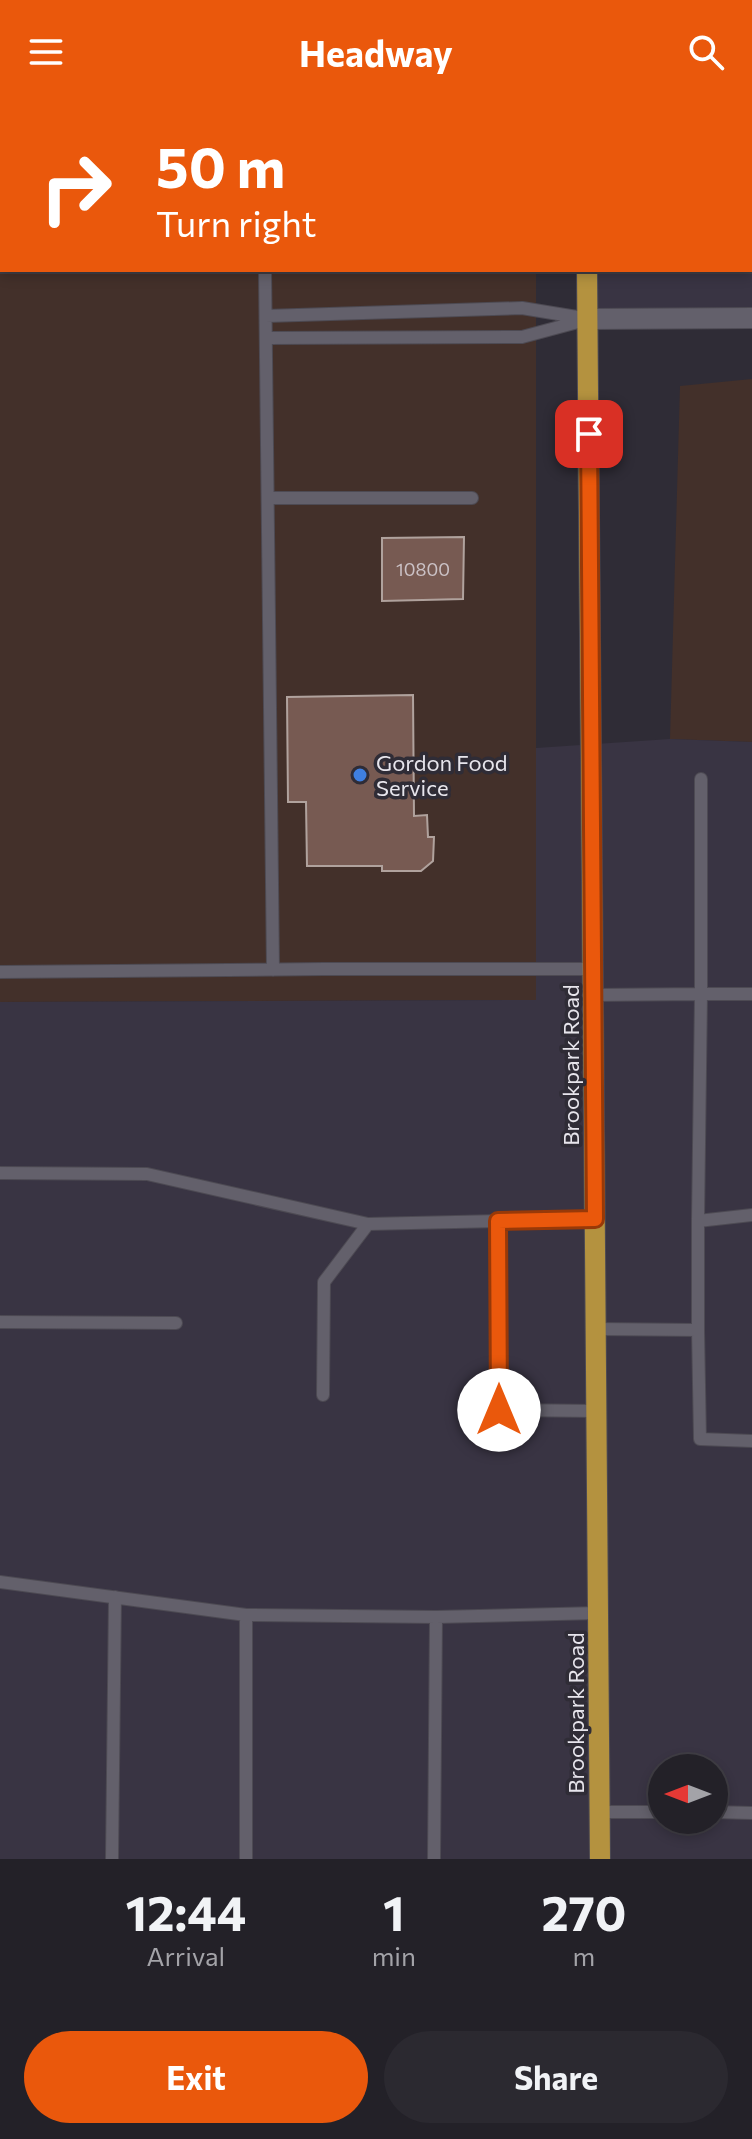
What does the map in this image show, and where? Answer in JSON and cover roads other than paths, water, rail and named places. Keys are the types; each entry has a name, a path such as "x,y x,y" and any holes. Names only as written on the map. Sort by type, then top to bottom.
{"main road":[{"name":"Brookpark Road","path":"587,272 600,1859"}],"street":[{"path":"589,319 752,318"}],"lane":[{"path":"265,272 273,970"},
{"path":"266,316 522,308 589,319"},
{"path":"266,338 522,337 589,319"},
{"path":"268,498 472,498"},
{"path":"701,779 700,1439 752,1441"},
{"path":"0,972 593,969"},
{"path":"593,995 752,994"},
{"path":"0,1173 147,1174 368,1224 595,1219"},
{"path":"698,1221 752,1215"},
{"path":"498,1221 499,1410 597,1411"},
{"path":"323,1395 324,1282 368,1224"},
{"path":"0,1322 176,1323"},
{"path":"596,1329 698,1330"},
{"path":"0,1582 246,1615 436,1617 598,1613"},
{"path":"112,1859 115,1597"},
{"path":"246,1615 246,1859"},
{"path":"434,1859 436,1617"},
{"path":"600,1812 648,1812"},
{"path":"728,1812 752,1813"}],"place":[{"name":"Gordon Food Service","path":"360,775"}]}
